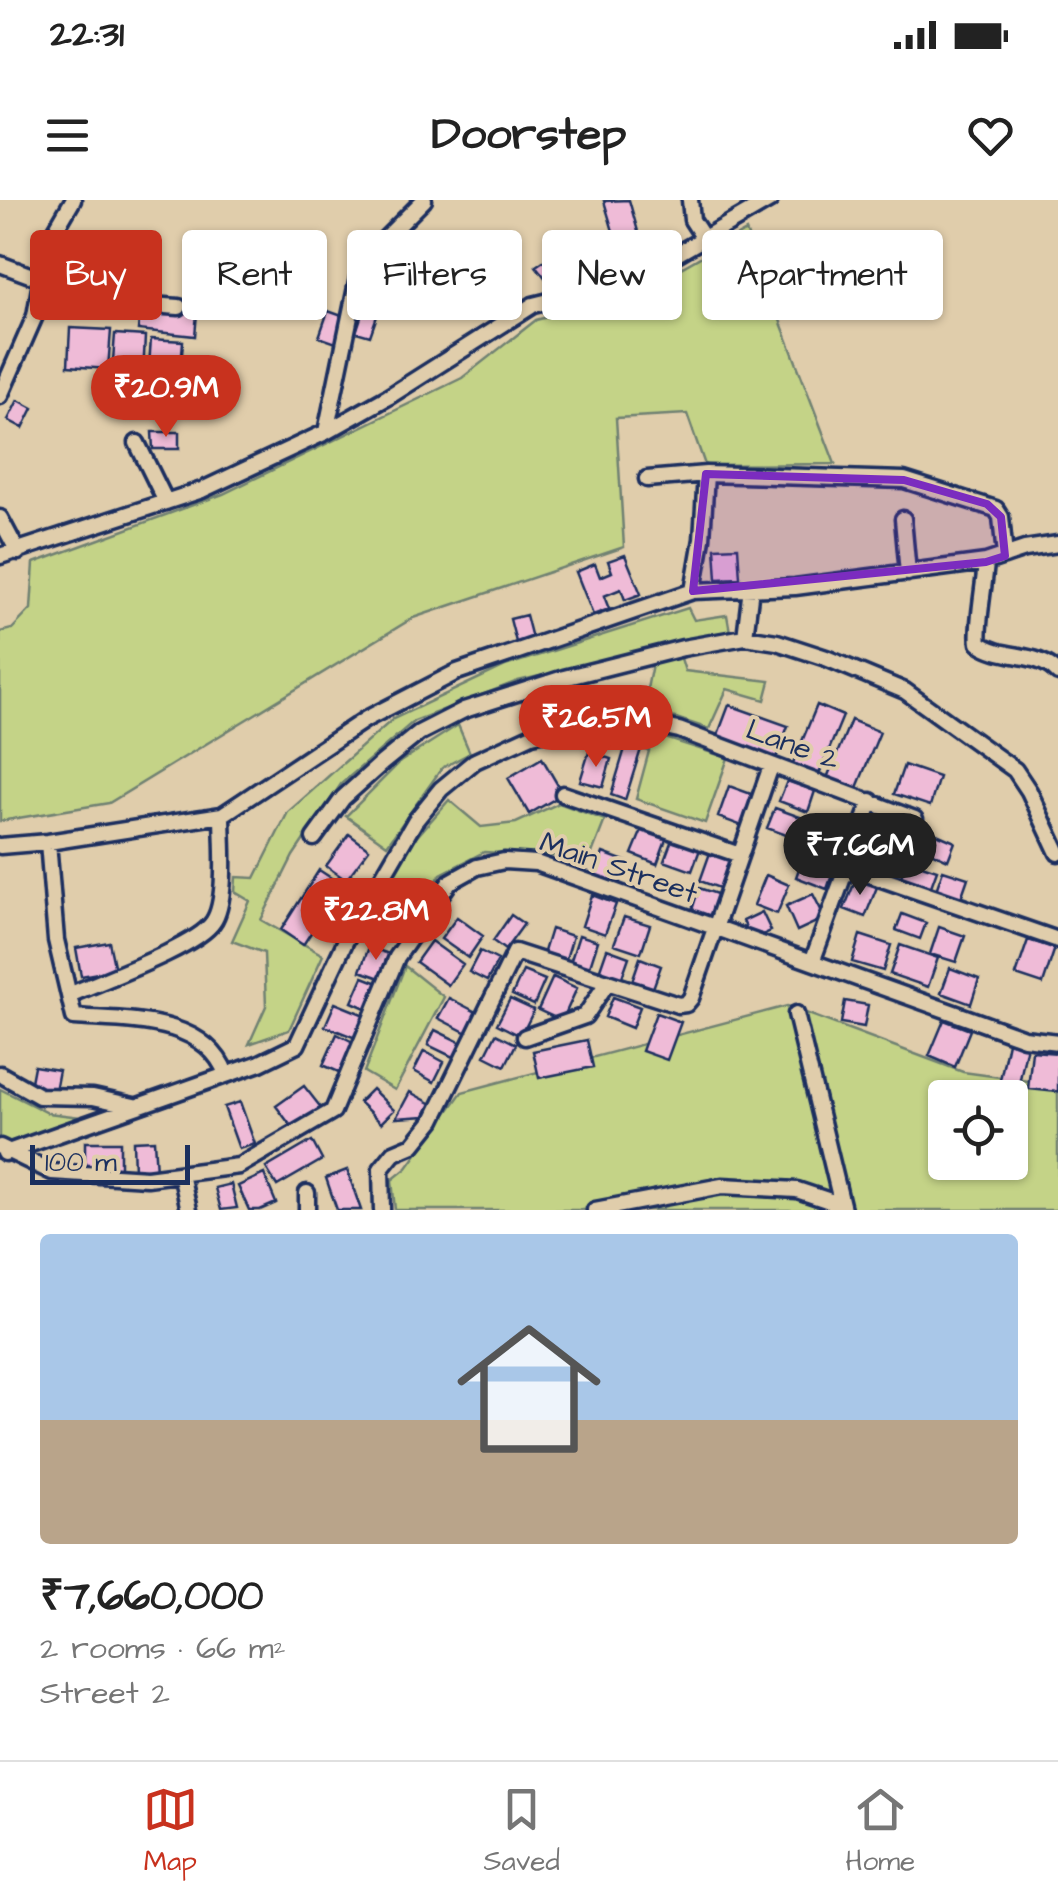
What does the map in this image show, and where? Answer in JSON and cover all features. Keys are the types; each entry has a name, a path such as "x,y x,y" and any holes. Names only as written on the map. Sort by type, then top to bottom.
{"street":[{"path":"57,230 73,200"},
{"path":"326,432 359,273 367,257 424,200"},
{"path":"690,200 692,220 702,235"},
{"path":"716,230 770,200"},
{"path":"0,556 202,490 326,432 534,305 630,281 702,238"},
{"path":"0,264 30,275"},
{"path":"162,307 179,308"},
{"path":"0,396 33,320"},
{"path":"138,442 166,502"},
{"path":"647,479 706,474 904,480 996,509 1001,517 1005,556"},
{"path":"692,591 702,539 706,474"},
{"path":"0,518 18,552"},
{"path":"903,519 908,573"},
{"path":"0,846 222,815 366,719 457,672 692,591 795,588 986,562 1058,544"},
{"path":"986,562 979,644 1056,666"},
{"path":"745,637 751,588"},
{"path":"314,838 343,798 382,763 420,733 464,710 564,678 745,637 778,642 826,658 905,691 1014,770 1029,791 1057,851"},
{"name":"Lane 2","path":"3,1151 260,1063 297,1044 346,940 414,821 441,789 475,760 532,734 593,722 641,722 679,730 914,818"},
{"path":"382,1210 381,1170 394,1153 413,1145 433,1120 515,952 678,1006 686,1004 716,929 770,766"},
{"path":"563,794 740,855"},
{"path":"812,962 871,801"},
{"path":"68,995 192,940 213,923 220,904 222,815"},
{"path":"48,842 56,940 74,1017 138,1022 188,1033 220,1057 226,1074"},
{"name":"Main Street","path":"3,1151 52,1172 146,1178 239,1166 333,1111 397,957 450,882 477,867 504,861 536,863 1024,1038 1058,1042"},
{"path":"847,867 1058,940"},
{"path":"524,1037 586,1016 607,982"},
{"path":"796,1014 843,1207"},
{"path":"0,1074 39,1096 93,1098 135,1106"},
{"path":"181,1174 189,1210"},
{"path":"596,1210 722,1186 797,1190 843,1207"},
{"path":"307,1193 308,1210"}],"highlighted area":[{"path":"706,474 904,480 987,504 1001,517 1005,556 986,562 693,591"}],"green space":[{"path":"702,256 702,320 780,320 835,464 705,465 687,414 616,418 624,547 413,618 109,803 0,821 0,632 12,629 31,609 34,563 223,494 462,378 536,320 682,320 682,267"},
{"path":"688,608 694,620 727,615 730,632 518,681 414,721 341,784 293,856 261,920 323,955 289,1030 249,1044 266,1006 264,953 232,941 250,901 235,892 236,877 255,878 288,812 393,719 505,666"},
{"path":"680,655 685,671 770,681 765,700 727,689 709,729 676,718 642,714 653,659"},
{"path":"458,725 470,753 442,768 387,845 346,816 400,762"},
{"path":"589,735 656,735 728,758 705,823 636,799 649,751 618,740 612,748 587,743"},
{"path":"449,800 481,827 516,823 559,803 605,820 587,866 555,856 484,852 441,874 400,939 369,923 407,848"},
{"path":"405,966 444,997 395,1090 364,1072"},
{"path":"787,1006 963,1072 1021,1080 928,1080 928,1180 1028,1180 1028,1081 1058,1085 1058,1210 395,1210 392,1180 407,1168 462,1092"},
{"path":"0,1089 48,1113 89,1118 8,1145 0,1142"}],"building":[{"path":"629,200 638,230 613,230 604,201"},
{"path":"162,310 182,312 182,320 196,320 195,336 138,330 139,320 162,320"},
{"path":"328,311 345,317 336,343 319,337"},
{"path":"360,320 376,320 370,336 356,332"},
{"path":"70,328 111,330 108,369 68,366"},
{"path":"115,334 145,336 143,376 112,374"},
{"path":"151,339 183,341 180,381 148,379"},
{"path":"18,400 33,408 23,428 8,420"},
{"path":"152,432 179,432 179,449 153,449"},
{"path":"738,547 740,578 717,579 715,548"},
{"path":"625,555 641,594 625,600 621,589 604,596 609,609 593,615 576,572 595,564 600,577 612,572 608,561"},
{"path":"526,615 534,646 518,650 510,619"},
{"path":"729,705 788,726 776,758 717,737"},
{"path":"817,705 843,716 819,774 793,763"},
{"path":"851,720 880,732 856,790 827,778"},
{"path":"626,745 641,749 625,800 611,795"},
{"path":"589,752 611,759 603,787 580,781"},
{"path":"542,758 563,794 529,814 508,778"},
{"path":"904,765 939,777 930,806 894,794"},
{"path":"787,781 815,791 808,812 779,801"},
{"path":"729,786 754,795 742,826 718,817"},
{"path":"775,808 847,834 839,854 767,828"},
{"path":"876,815 914,825 906,853 868,842"},
{"path":"644,825 668,834 657,864 632,854"},
{"path":"932,832 955,842 948,860 924,849"},
{"path":"349,834 369,849 346,880 326,866"},
{"path":"674,834 702,844 692,871 664,861"},
{"path":"862,846 891,856 885,871 856,860"},
{"path":"806,849 837,861 827,889 796,877"},
{"path":"711,850 733,858 722,889 700,881"},
{"path":"603,853 627,862 618,887 594,878"},
{"path":"907,860 937,870 929,892 899,882"},
{"path":"319,870 342,885 303,945 281,930"},
{"path":"943,870 968,878 960,901 935,893"},
{"path":"766,875 789,885 777,914 754,905"},
{"path":"856,879 877,887 865,917 844,909"},
{"path":"699,888 720,895 711,921 691,913"},
{"path":"813,894 825,918 797,931 786,906"},
{"path":"592,895 616,904 605,934 582,926"},
{"path":"762,912 771,931 752,940 743,921"},
{"path":"902,914 926,923 920,939 896,930"},
{"path":"511,915 524,924 505,950 493,941"},
{"path":"457,917 483,936 468,958 441,939"},
{"path":"624,917 650,925 641,953 614,944"},
{"path":"939,927 965,936 956,962 930,954"},
{"path":"551,929 573,936 565,962 543,955"},
{"path":"579,935 598,941 589,969 570,963"},
{"path":"860,935 891,945 883,971 852,962"},
{"path":"1028,940 1055,948 1043,984 1016,975"},
{"path":"431,941 463,964 448,985 416,962"},
{"path":"109,942 115,970 81,976 76,948"},
{"path":"900,945 938,958 928,987 890,974"},
{"path":"369,947 392,955 383,979 360,971"},
{"path":"607,949 629,957 621,980 599,972"},
{"path":"480,951 498,960 487,981 469,972"},
{"path":"640,958 661,966 652,991 631,984"},
{"path":"950,968 979,979 971,1004 941,993"},
{"path":"523,971 545,980 534,1005 512,995"},
{"path":"363,977 381,984 370,1010 352,1002"},
{"path":"553,977 577,988 562,1021 538,1010"},
{"path":"613,997 640,1007 632,1028 605,1017"},
{"path":"449,998 480,1014 469,1034 438,1018"},
{"path":"510,999 534,1010 521,1036 497,1024"},
{"path":"845,1001 868,1005 864,1027 841,1023"},
{"path":"335,1003 367,1016 358,1039 325,1026"},
{"path":"656,1013 681,1022 667,1060 642,1051"},
{"path":"944,1020 970,1030 955,1067 929,1056"},
{"path":"435,1030 462,1043 455,1058 428,1045"},
{"path":"337,1034 355,1043 341,1073 323,1065"},
{"path":"496,1034 516,1044 505,1066 485,1056"},
{"path":"587,1040 593,1067 539,1078 533,1051"},
{"path":"1008,1042 1027,1045 1020,1080 1000,1080"},
{"path":"424,1051 444,1062 434,1082 414,1071"},
{"path":"1032,1051 1058,1053 1058,1092 1028,1089"},
{"path":"34,1066 59,1070 55,1091 30,1087"},
{"path":"304,1086 322,1109 294,1130 276,1106"},
{"path":"372,1089 394,1110 381,1123 359,1102"},
{"path":"410,1092 432,1104 425,1116 396,1118"},
{"path":"240,1102 255,1144 239,1149 224,1107"},
{"path":"154,1140 156,1172 134,1173 133,1141"},
{"path":"312,1141 322,1160 277,1186 266,1168"},
{"path":"85,1142 120,1142 120,1170 85,1169"},
{"path":"347,1170 361,1210 337,1210 326,1178"},
{"path":"264,1174 276,1203 249,1210 238,1186"},
{"path":"231,1184 237,1208 221,1210 215,1188"}]}
